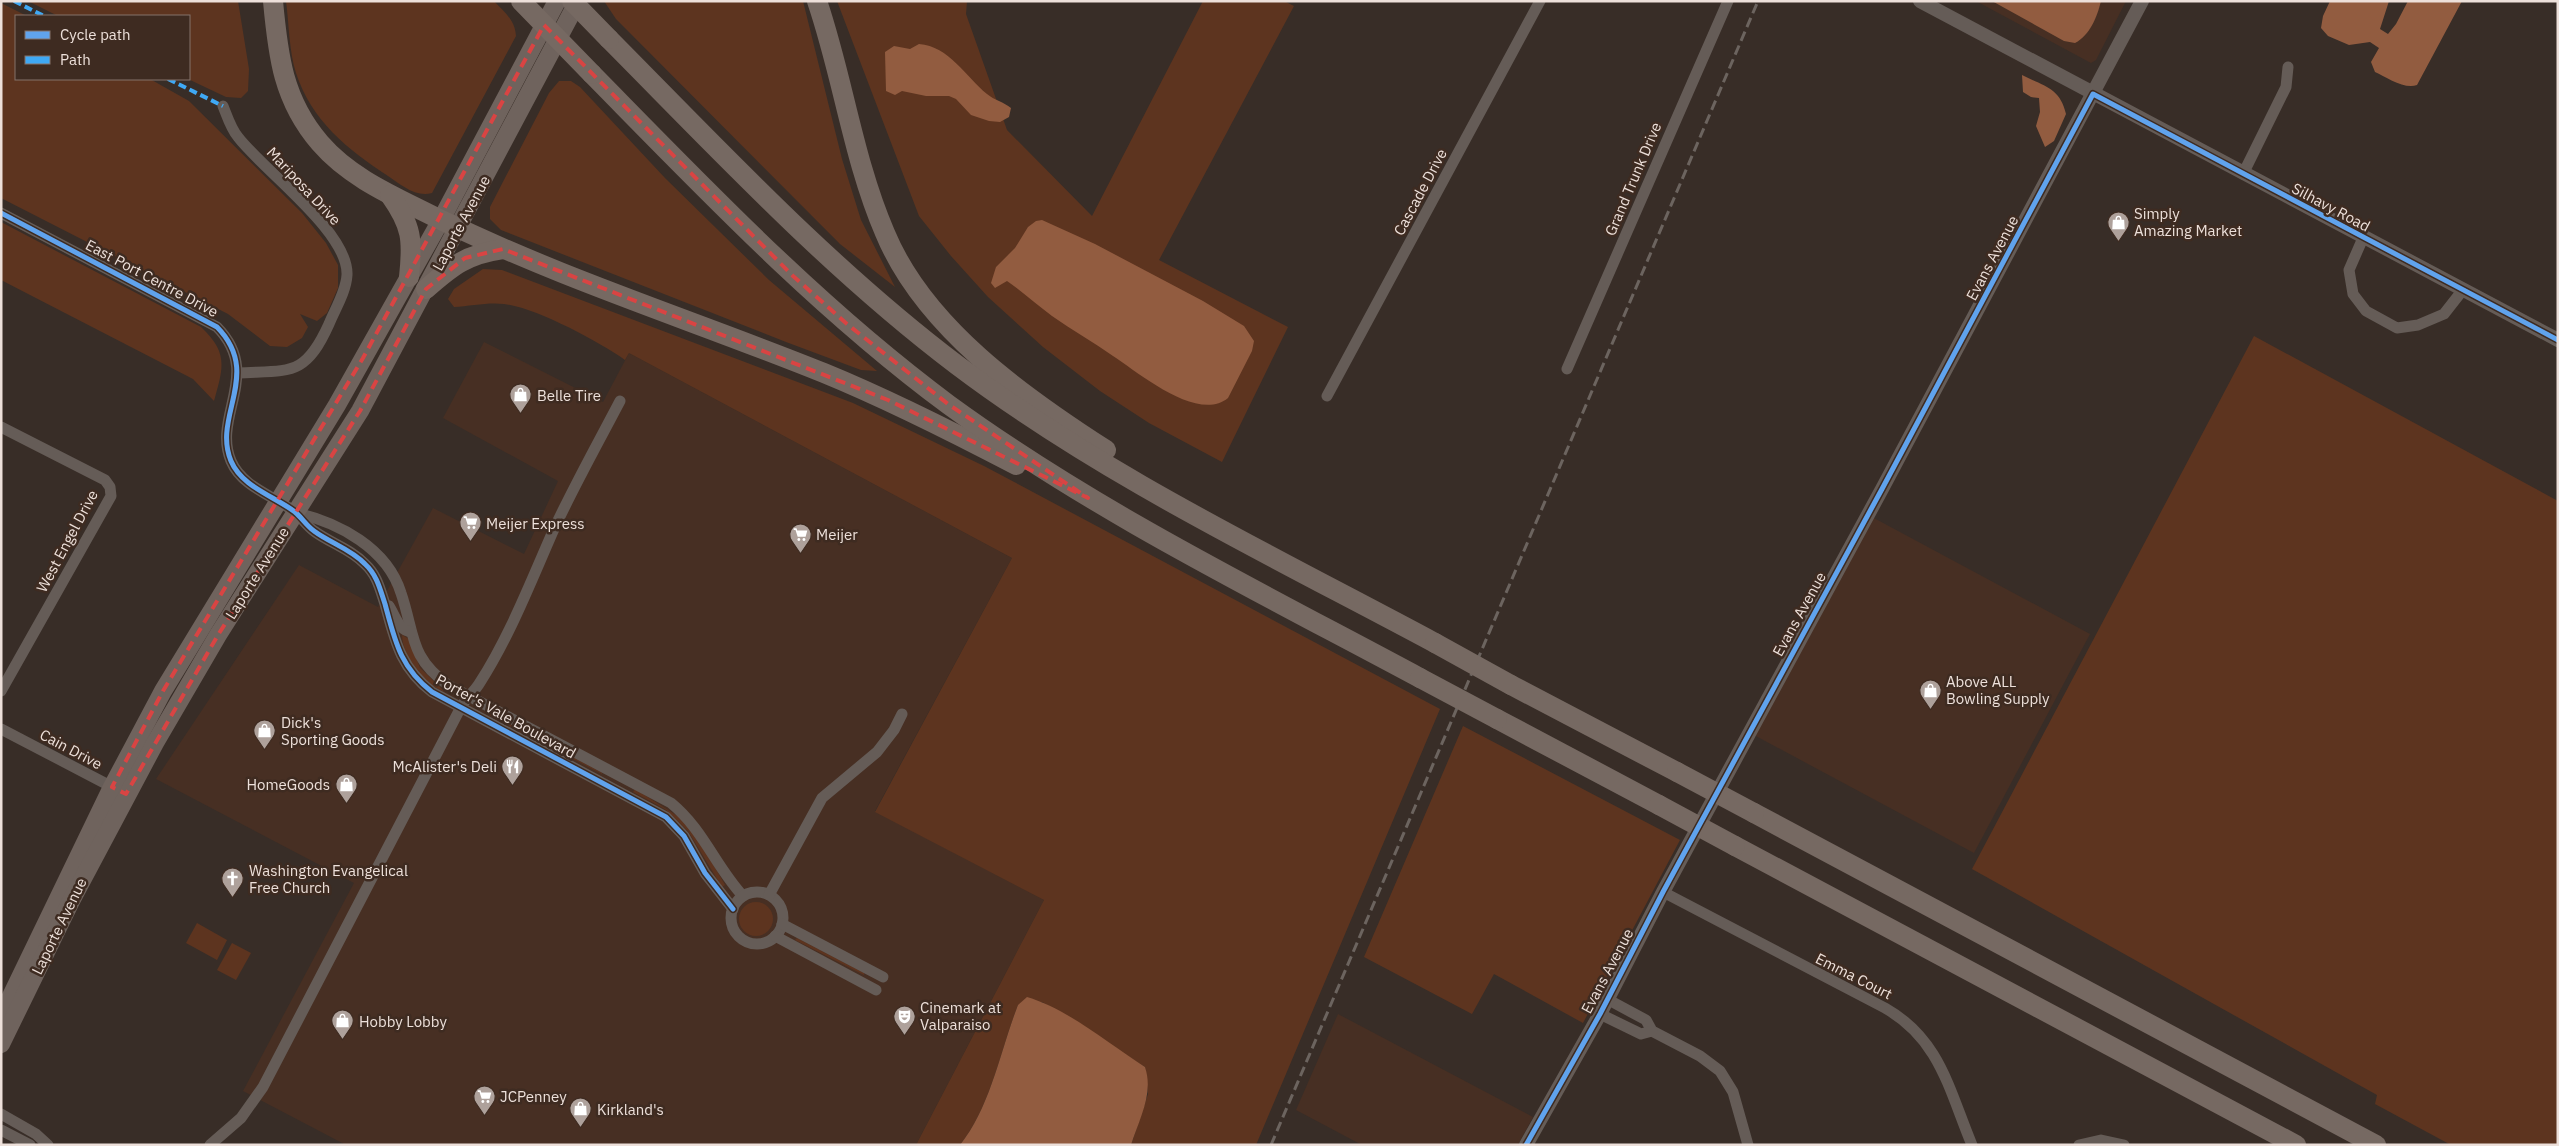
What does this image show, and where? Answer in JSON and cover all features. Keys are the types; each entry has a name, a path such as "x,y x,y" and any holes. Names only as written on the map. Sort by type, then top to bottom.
{"highway":[{"path":"273,1 276,44 282,74 292,100 306,125 341,163 390,195 503,249 864,390 938,424 1035,475 1088,498"},
{"path":"521,1 793,276 847,324 948,404 1006,445 1088,498 1420,678 2296,1145"},
{"path":"572,1 826,256 956,365 1082,450 1221,528 1511,685 2376,1145"},
{"path":"817,1 856,144 885,234 902,266 930,306 962,342 1025,393 1221,528"},
{"path":"390,195 410,228 412,242 408,277"},
{"path":"426,290 448,270 465,258 482,252 503,249"}],"main road":[{"name":"Laporte Avenue","path":"1,1017 119,791 180,699 295,512 360,411 426,290 450,224 557,1"},
{"name":"Laporte Avenue","path":"1,1044 119,791 162,691 336,405 408,277 450,224 578,1"}],"street":[{"name":"Cascade Drive","path":"1327,396 1540,1"},
{"name":"Grand Trunk Drive","path":"1568,369 1728,1"},
{"name":"Silhavy Road","path":"1920,1 2462,291 2558,340"},
{"name":"Evans Avenue","path":"1526,1145 1600,1014 1662,892 1882,489 2142,1"},
{"path":"2242,174 2286,87 2288,67"},
{"name":"Mariposa Drive","path":"223,106 237,136 323,225 340,250 347,274 342,296 323,338 306,363 287,370 238,372"},
{"name":"East Port Centre Drive","path":"1,213 208,321 228,340 238,372 228,432 227,445 231,460 247,482 277,501"},
{"path":"2363,238 2350,270 2352,294 2366,311 2396,328 2418,325 2444,314 2462,291"},
{"path":"210,1145 241,1118 263,1087 461,708 468,695 478,686 532,581 565,506 620,401"},
{"name":"West Engel Drive","path":"1,428 105,480 110,487 111,496 1,691"},
{"name":"Porter's Vale Boulevard","path":"277,501 295,512 314,530 365,563 376,576 398,650 406,666 416,679 432,692 666,818 684,836 705,873 733,909"},
{"name":"Porter's Vale Boulevard","path":"295,512 328,522 363,542 392,572 401,591 410,632 421,658 433,674 468,695 671,803 696,828 727,879 743,896"},
{"path":"383,599 398,619 404,631 410,632"},
{"path":"769,895 822,798 878,752 894,730 902,714"},
{"name":"Cain Drive","path":"1,729 119,791"},
{"path":"755,892 769,895 777,902 781,910 782,924 775,936 761,944 745,941 733,927 733,909 743,896 755,892"},
{"name":"Emma Court","path":"1662,892 1885,1008 1906,1022 1931,1048 1972,1145"},
{"path":"782,924 883,977"},
{"path":"775,936 876,990"},
{"path":"1607,999 1646,1020 1652,1031 1700,1056 1720,1071 1733,1092 1748,1145"},
{"path":"1600,1014 1641,1034 1652,1031"},
{"path":"1,1114 36,1134 48,1145"},
{"path":"1,1130 30,1145"},
{"path":"2079,1145 2100,1140 2124,1145"}],"highlighted area":[{"path":"544,25 793,276 847,324 948,404 1088,498 888,400 503,249 465,258 426,289 360,411 218,635 126,794 112,787 163,691 363,358"}],"shaded area":[{"path":"28,1 238,1 249,69 248,91 241,98 226,97 190,80 190,15 56,15"},
{"path":"286,1 494,1 509,17 514,25 516,36 432,193 420,194 398,183 359,156 321,119 311,105 296,73"},
{"path":"604,1 803,1 842,159 861,220 895,287 840,244 616,19"},
{"path":"837,1 967,1 966,14 1007,130 1092,216 1203,1 1284,1 1294,6 1159,260 1288,327 1222,462 1149,423 1100,391 1043,347 988,297 951,256 919,216"},
{"path":"1976,1 2126,1 2096,60 2091,63"},
{"path":"1992,1 2101,1 2089,30 2075,43 2064,41"},
{"path":"2330,1 2389,1 2380,29 2388,34 2396,24 2408,1 2462,1 2417,85 2407,86 2375,72 2371,62 2379,48 2370,42 2349,45 2328,36 2321,28 2323,16"},
{"path":"1,3 25,15 15,15 15,80 152,80 189,101 302,213 326,243 338,265 338,288 327,313 317,321 300,314 308,327 302,338 287,347 270,346 228,314 1,198"},
{"path":"919,44 930,46 948,56 987,94 1011,108 1009,117 1000,122 989,121 971,115 956,99 949,96 926,96 902,91 895,95 886,91 885,52 894,46 910,49"},
{"path":"2022,75 2056,93 2066,114 2054,141 2045,147 2036,126 2040,112 2039,98 2031,97 2023,92"},
{"path":"559,81 571,81 580,87 665,178 769,280 877,371 861,370 786,342 501,230 490,219 490,207 549,93"},
{"path":"1042,220 1095,244 1203,301 1244,326 1254,341 1252,351 1228,398 1216,404 1201,404 1169,393 1052,316 1007,281 995,288 991,283 996,267 1015,248 1028,227 1036,221"},
{"path":"1,222 201,327 210,336 220,353 220,379 214,401 193,379 1,280"},
{"path":"483,269 502,270 853,403 984,466 1440,709 1256,1145 1131,1145 1148,1094 1145,1067 1042,1002 1018,1005 994,1078 980,1113 960,1145 916,1145 1044,900 875,812 1012,558 629,353 625,360 566,326 517,307 492,303 454,307 448,299 454,289"},
{"path":"2254,336 2558,501 2558,1145 2451,1145 2375,1104 2377,1095 1972,869"},
{"path":"484,342 603,402 629,353 1012,558 875,811 1044,900 916,1145 346,1145 243,1091 354,883 156,779 299,565 378,607 433,508 524,554 558,481 443,418"},
{"path":"1872,517 2090,634 1974,853 1754,735"},
{"path":"402,635 409,639 420,668 445,692 422,677 406,652"},
{"path":"487,711 602,773 602,774 487,714"},
{"path":"1463,726 1680,840 1583,1023 1494,974 1472,1014 1364,957"},
{"path":"635,789 679,817 701,843 725,885 722,887 688,831 665,809 633,792"},
{"path":"756,902 763,903 768,907 772,912 772,926 768,931 763,935 756,936 749,935 744,931 740,926 739,919 740,912 744,907 749,903"},
{"path":"197,923 227,940 217,960 186,943"},
{"path":"797,938 864,973 864,975 795,940"},
{"path":"232,943 251,953 236,980 217,970"},
{"path":"1027,997 1073,1018 1145,1067 1148,1087 1147,1097 1131,1145 960,1145 980,1113 994,1078 1018,1005"},
{"path":"1338,1014 1533,1117 1518,1145 1362,1145 1296,1110"}],"railway":[{"path":"1271,1145 1758,1"}],"marked path":[{"path":"14,1 42,15"},
{"path":"170,80 223,106"}],"cycle path":[{"path":"1526,1145 1600,1014 1663,892 1882,489 2093,94 2558,340"},
{"path":"1,213 217,327 230,344 236,361 237,378 227,428 227,444 231,461 236,470 259,490 295,512 314,531 353,554 369,568 380,588 400,652 421,683 432,692 666,817 684,836 705,873 733,909"}],"place":[{"name":"Simply Amazing Market","path":"2118,241"},
{"name":"Belle Tire","path":"521,414"},
{"name":"Meijer Express","path":"470,542"},
{"name":"Meijer","path":"800,553"},
{"name":"Above ALL Bowling Supply","path":"1930,709"},
{"name":"Dick's Sporting Goods","path":"265,750"},
{"name":"McAlister's Deli","path":"513,785"},
{"name":"HomeGoods","path":"346,803"},
{"name":"Washington Evangelical Free Church","path":"233,898"},
{"name":"Cinemark at Valparaiso","path":"904,1035"},
{"name":"Hobby Lobby","path":"343,1040"},
{"name":"JCPenney","path":"484,1115"},
{"name":"Kirkland's","path":"581,1128"}]}
